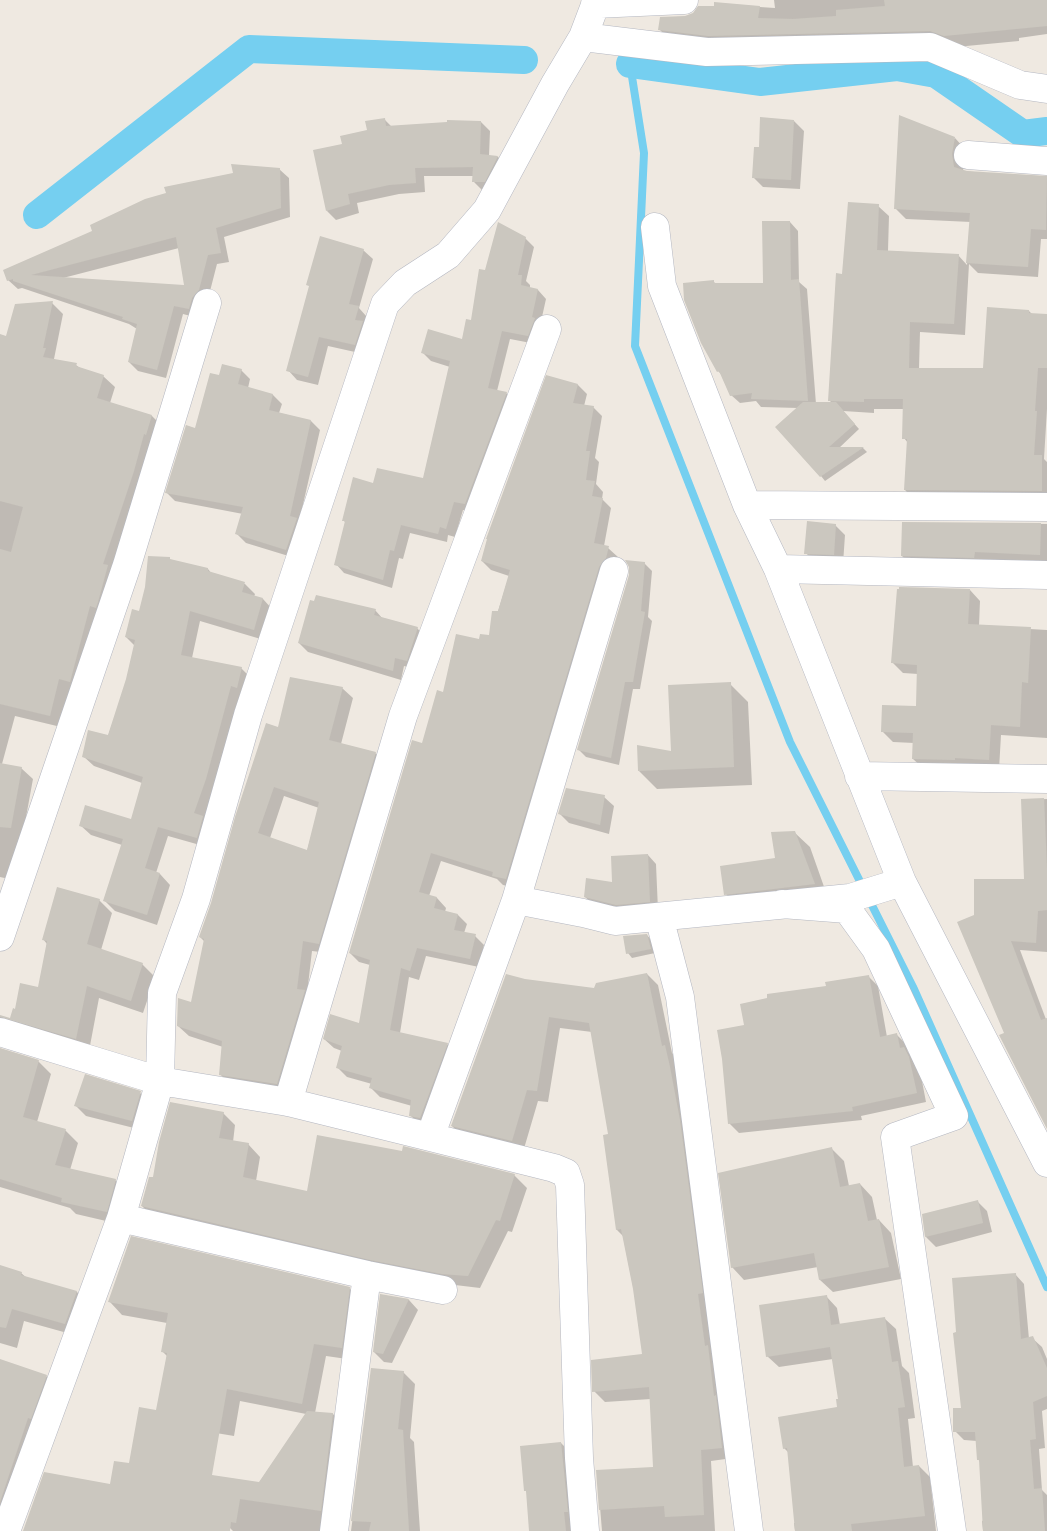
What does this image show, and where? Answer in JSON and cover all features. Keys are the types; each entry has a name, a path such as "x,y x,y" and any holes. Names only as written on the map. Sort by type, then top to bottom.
{"street":[{"path":"6,1531 122,1218 160,1081 162,994 196,899 248,715 385,304 405,283 448,255 486,210 583,37 596,2 684,0"},
{"path":"583,37 707,52 930,47 1020,85 1047,89"},
{"path":"968,155 1047,161"},
{"path":"655,227 662,286 747,504 778,569 902,882 1047,1163"},
{"path":"0,937 127,565 207,303"},
{"path":"288,1102 403,716 547,328"},
{"path":"747,504 1047,507"},
{"path":"778,569 1047,575"},
{"path":"430,1137 516,900 614,571"},
{"path":"859,776 1047,780"},
{"path":"516,900 615,921 850,898 902,882"},
{"path":"782,904 847,908 876,948 954,1116 895,1137 952,1531"},
{"path":"659,917 680,998 749,1531"},
{"path":"0,1032 160,1081 288,1102 554,1168 566,1173 570,1185 579,1458 585,1531"},
{"path":"122,1218 367,1275 443,1290"},
{"path":"334,1531 367,1275"}],"building":[{"path":"884,0 1047,0 1047,26 944,36 930,31 708,36 658,30 660,17 685,16 693,13 698,6 714,6 714,2 760,6 758,18 793,19 836,16 836,10 885,6"},
{"path":"899,115 955,137 952,154 954,167 967,171 1047,176 1046,230 1031,229 1028,267 966,263 970,213 894,209"},
{"path":"760,117 794,120 791,180 752,178 754,147 759,147"},
{"path":"385,118 386,126 447,122 447,120 481,121 480,154 498,156 485,182 472,182 473,167 415,168 416,183 389,185 348,194 350,204 326,211 313,150 342,144 340,136 367,130 365,121"},
{"path":"231,164 280,168 281,208 216,228 221,253 208,255 199,290 192,298 189,309 174,306 157,370 128,362 137,324 122,319 123,317 13,281 13,279 7,281 3,270 92,231 90,225 145,199 166,193 164,187 233,173","holes":["176,237 184,285 31,275"]},
{"path":"848,202 879,204 877,250 959,254 954,324 910,322 909,368 983,368 987,307 1029,310 1029,313 1047,314 1047,368 1038,368 1035,411 1037,411 1034,455 1042,455 1042,491 904,490 907,439 902,439 903,399 864,399 864,402 828,401 836,273 842,274"},
{"path":"762,221 790,221 791,280 799,279 808,401 751,399 752,393 730,396 719,371 717,372 701,343 684,300 683,283 714,280 714,283 763,283"},
{"path":"498,222 526,237 518,275 522,275 521,285 538,289 532,317 535,318 528,336 502,331 488,388 507,392 465,504 454,502 446,529 440,527 438,534 401,525 394,551 390,550 383,580 334,565 353,477 373,483 377,468 423,478 450,361 421,353 428,329 462,339 466,319 471,320 479,269 485,270"},
{"path":"320,236 364,249 349,304 359,306 355,320 363,321 355,345 319,337 308,377 286,371 309,286 306,285"},
{"path":"53,301 43,348 46,348 43,357 77,363 76,366 104,375 97,398 152,415 146,435 144,434 134,471 103,564 108,565 96,608 90,606 70,682 59,679 50,716 0,704 0,549 11,552 23,507 0,501 0,334 6,336 15,304"},
{"path":"222,364 242,369 238,384 273,394 269,410 311,420 290,516 297,518 286,550 235,534 243,507 165,493 186,425 195,428 210,373 219,375"},
{"path":"546,375 578,384 573,403 594,406 586,451 590,451 586,480 595,481 592,496 603,498 594,543 609,546 606,558 599,567 506,879 492,876 493,872 431,853 419,892 437,897 434,908 458,914 454,930 476,934 470,959 417,948 410,971 401,968 390,1030 448,1043 420,1118 409,1116 411,1100 369,1088 372,1078 336,1068 342,1046 323,1039 330,1014 359,1023 370,960 349,953 412,740 422,743 437,690 443,692 456,634 479,639 480,634 489,635 492,611 498,611 510,570 481,561 486,539"},
{"path":"803,402 836,402 855,424 829,447 864,447 820,477 775,427"},
{"path":"807,521 836,524 834,555 804,554"},
{"path":"902,522 1041,523 1040,555 975,552 974,558 901,556"},
{"path":"148,556 170,557 170,559 208,568 208,571 245,582 242,592 263,598 254,630 190,611 181,655 242,667 237,688 231,686 206,779 194,813 203,816 197,838 158,827 145,868 160,873 147,915 103,901 123,839 79,826 85,805 131,819 143,777 82,757 88,730 108,735 126,679 135,640 125,637 132,609 139,611 145,587"},
{"path":"625,560 645,562 641,611 645,612 633,682 625,682 611,758 577,750 629,575 629,567"},
{"path":"899,587 970,589 968,624 1031,627 1028,683 1022,682 1020,727 991,725 989,760 955,758 955,760 912,759 913,733 881,732 882,705 916,706 917,665 891,663 897,589"},
{"path":"316,595 376,609 374,615 418,627 407,661 395,658 393,671 298,643 310,600 314,601"},
{"path":"290,677 343,687 329,740 376,752 319,944 303,941 297,989 305,990 277,1084 219,1075 222,1041 177,1026 178,998 191,1002 204,939 199,937 266,723 278,727","holes":["274,787 319,802 307,850 258,833"]},
{"path":"731,682 734,767 638,771 637,745 671,751 668,685"},
{"path":"0,763 22,767 11,828 0,827"},
{"path":"566,788 605,795 600,825 558,814"},
{"path":"1044,798 1047,910 1038,911 1036,943 1011,941 1041,1020 1047,1018 1047,1129 999,1035 1004,1033 957,922 974,915 974,879 1024,879 1021,799"},
{"path":"795,831 815,884 724,895 720,866 775,858 771,832"},
{"path":"648,854 650,902 616,905 584,897 586,878 612,882 611,856"},
{"path":"57,887 100,899 87,944 143,963 131,1001 87,986 76,1039 0,1017 0,1015 10,1018 13,1008 15,1009 20,983 38,987 47,941 42,940"},
{"path":"647,934 651,949 626,954 623,936"},
{"path":"647,973 662,1046 665,1045 670,1067 680,1120 703,1293 698,1294 705,1346 708,1345 714,1396 716,1395 722,1448 701,1450 704,1515 665,1517 664,1506 599,1510 596,1470 653,1467 649,1387 592,1392 591,1360 642,1354 633,1289 621,1229 616,1230 603,1135 608,1134 589,1023 549,1017 537,1091 527,1090 512,1141 451,1126 506,974 525,979 594,988 596,983"},
{"path":"869,975 880,1037 897,1033 900,1048 904,1047 909,1057 917,1093 852,1107 853,1111 728,1124 722,1059 717,1030 744,1025 740,1004 767,998 767,994 826,986 825,982"},
{"path":"0,1048 39,1060 23,1117 66,1129 55,1165 116,1179 107,1212 61,1202 62,1198 0,1179"},
{"path":"85,1074 141,1091 132,1121 74,1106"},
{"path":"170,1102 224,1112 219,1138 249,1143 243,1177 307,1191 317,1135 402,1151 403,1146 515,1174 500,1221 496,1220 468,1276 442,1274 370,1260 141,1206 149,1177 153,1177 159,1142"},
{"path":"832,1147 840,1187 860,1183 868,1221 879,1219 889,1267 819,1280 814,1253 731,1268 718,1173"},
{"path":"978,1200 983,1223 925,1237 922,1214"},
{"path":"131,1236 350,1287 342,1348 314,1344 302,1404 227,1389 212,1475 259,1482 307,1411 333,1413 321,1511 240,1499 236,1523 231,1522 230,1531 23,1531 44,1472 110,1484 114,1461 129,1463 139,1407 156,1410 167,1353 161,1352 168,1313 108,1302"},
{"path":"0,1265 22,1272 21,1275 77,1291 65,1324 12,1309 6,1328 0,1327"},
{"path":"1016,1273 1021,1339 1033,1336 1047,1368 1047,1396 1033,1402 1036,1439 1030,1440 1034,1489 1042,1488 1045,1531 983,1531 979,1460 977,1460 975,1432 953,1432 953,1408 961,1408 953,1333 956,1332 952,1278"},
{"path":"380,1294 409,1299 383,1354 373,1352"},
{"path":"827,1295 831,1325 885,1317 892,1362 898,1361 905,1407 898,1408 904,1467 919,1465 925,1516 851,1524 852,1531 795,1531 787,1448 783,1449 778,1417 837,1407 836,1399 838,1399 830,1347 766,1357 759,1305"},
{"path":"0,1359 47,1375 31,1419 28,1418 0,1502"},
{"path":"371,1368 404,1371 398,1429 403,1430 409,1531 369,1531 371,1522 351,1521"},
{"path":"561,1442 568,1512 564,1512 566,1531 529,1531 520,1446"}],"waterway":[{"path":"37,215 249,49 524,60"},
{"path":"630,64 644,153 635,346 790,742 913,987 1047,1287"},
{"path":"630,64 760,82 897,67 936,74 1023,134 1047,131"}]}
